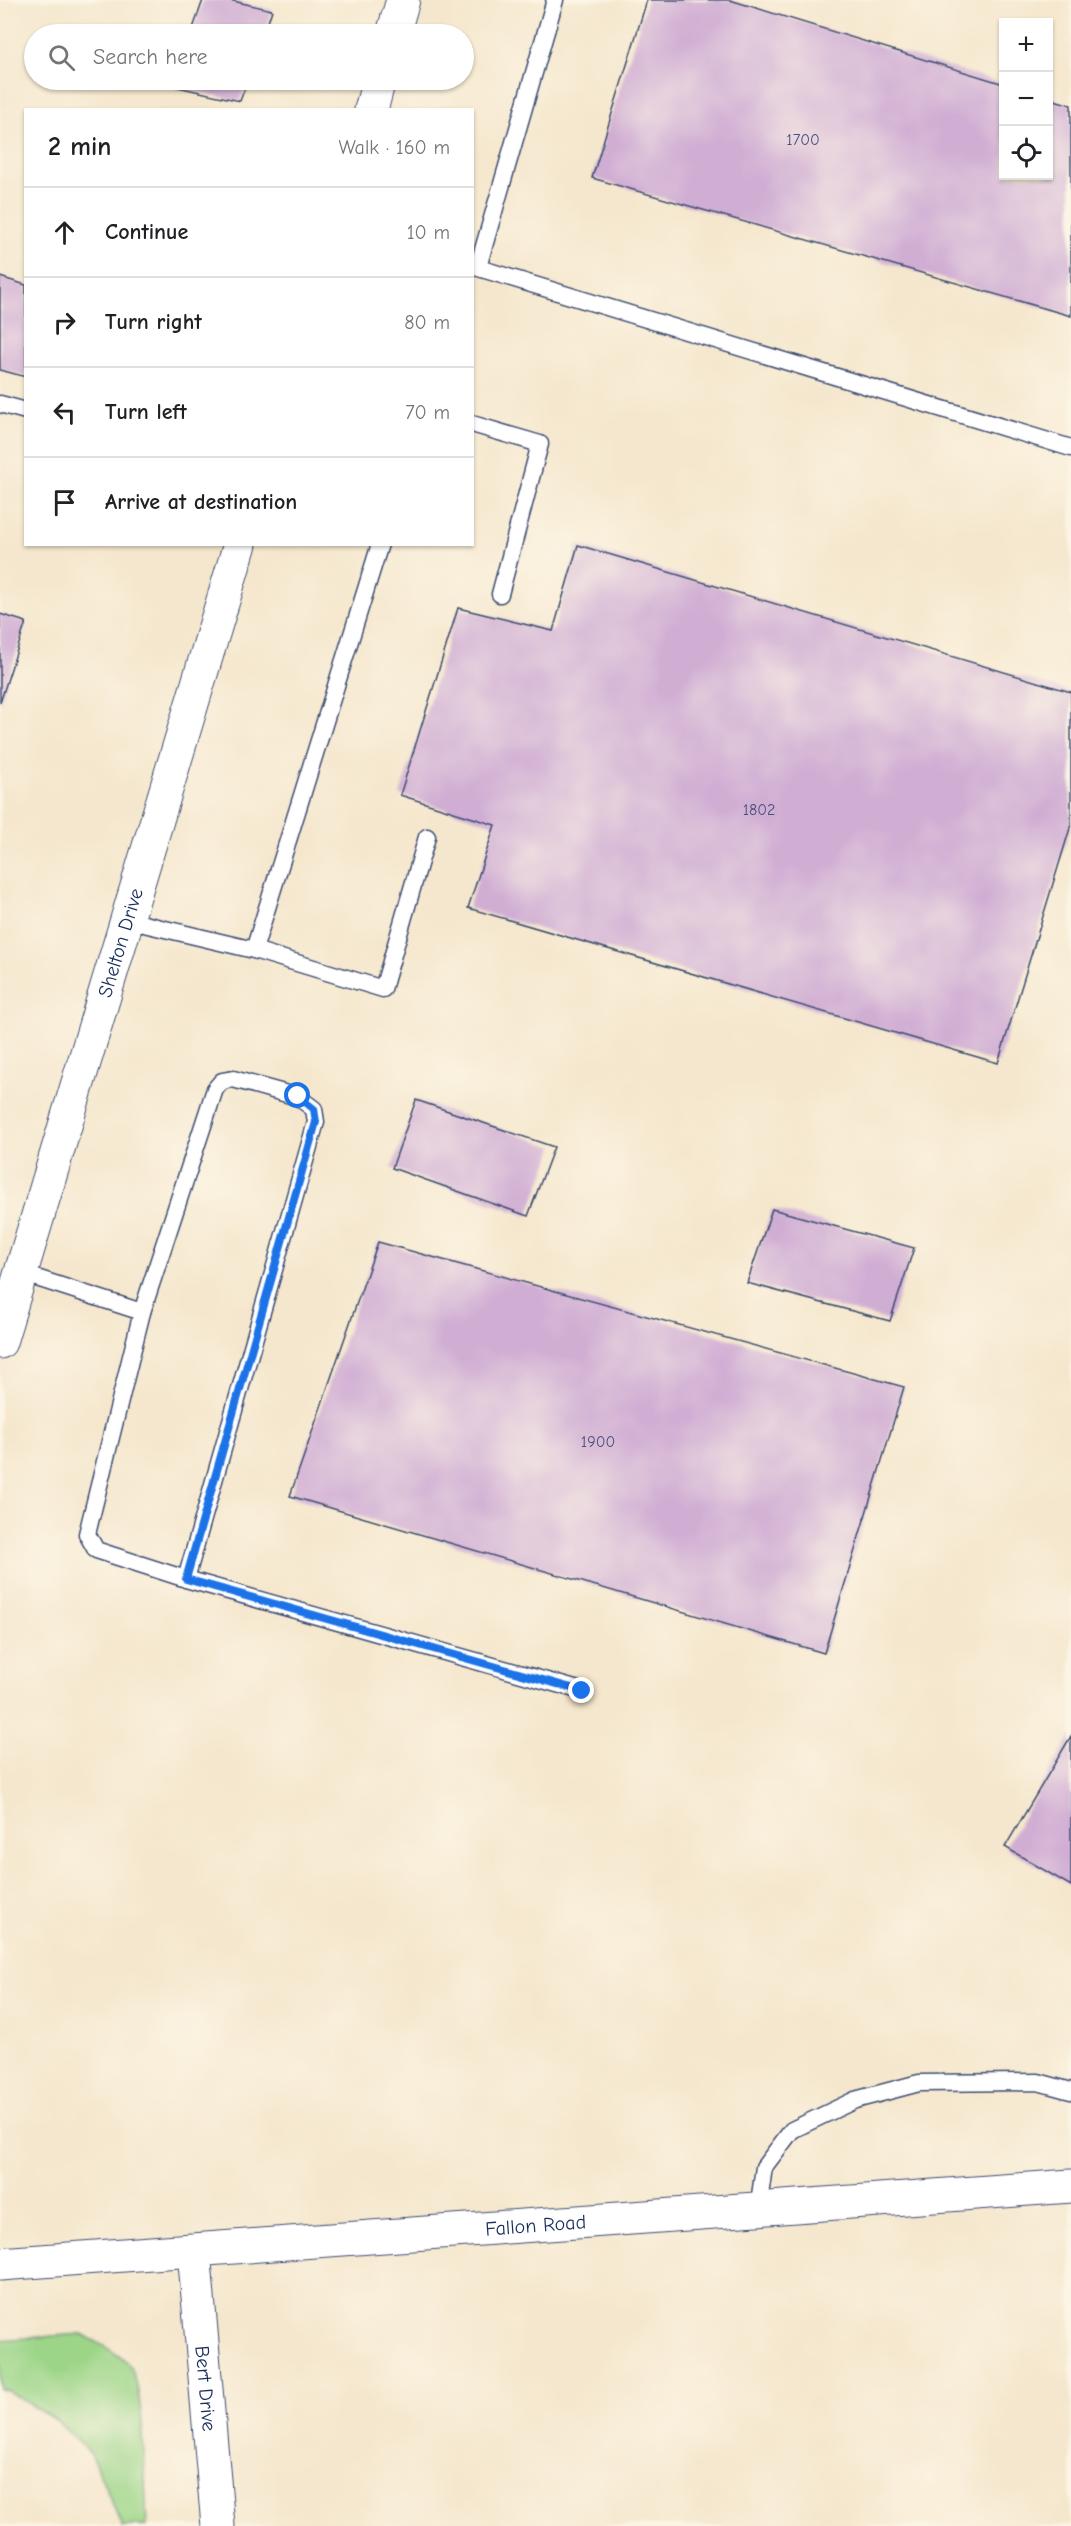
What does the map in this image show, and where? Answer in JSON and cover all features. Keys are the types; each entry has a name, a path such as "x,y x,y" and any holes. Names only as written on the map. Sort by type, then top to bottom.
{"street":[{"path":"396,24 403,0"},
{"path":"371,108 377,90"},
{"name":"Shelton Drive","path":"0,1342 239,546"},
{"name":"Fallon Road","path":"0,2264 1071,2186"},
{"name":"Bert Drive","path":"194,2251 218,2526"}],"lane":[{"path":"555,0 475,266 1071,447"},
{"path":"0,404 24,410"},
{"path":"474,425 540,444 500,594"},
{"path":"254,950 379,546"},
{"path":"127,920 254,950 383,988 427,837"},
{"path":"186,1579 316,1122 314,1109 298,1096 233,1079 222,1081 215,1089 142,1312 87,1534 96,1550 186,1579 582,1691"},
{"path":"21,1273 142,1312"},
{"path":"758,2210 764,2167 792,2130 855,2100 919,2083 1038,2082 1071,2091"}],"green space":[{"path":"82,2334 119,2356 129,2365 134,2376 141,2416 147,2526 122,2526 91,2454 56,2420 8,2391 0,2390 0,2340"}],"building":[{"path":"203,0 229,0 272,10 267,24 195,24"},
{"path":"647,0 730,0 999,82 999,180 1053,180 1053,100 1071,105 1071,316 592,178"},
{"path":"191,90 244,90 240,101"},
{"path":"0,277 24,284 24,376 0,370"},
{"path":"578,545 1071,692 1071,825 998,1063 468,908 495,825 400,795 458,608 553,631"},
{"path":"0,614 26,622 0,703"},
{"path":"416,1100 554,1147 528,1216 392,1168"},
{"path":"772,1209 914,1248 890,1321 747,1283"},
{"path":"378,1242 904,1387 824,1653 290,1496"},
{"path":"1071,1736 1071,1886 1005,1847"}],"route":[{"path":"298,1096 314,1109 316,1122 186,1579 582,1691"}]}
